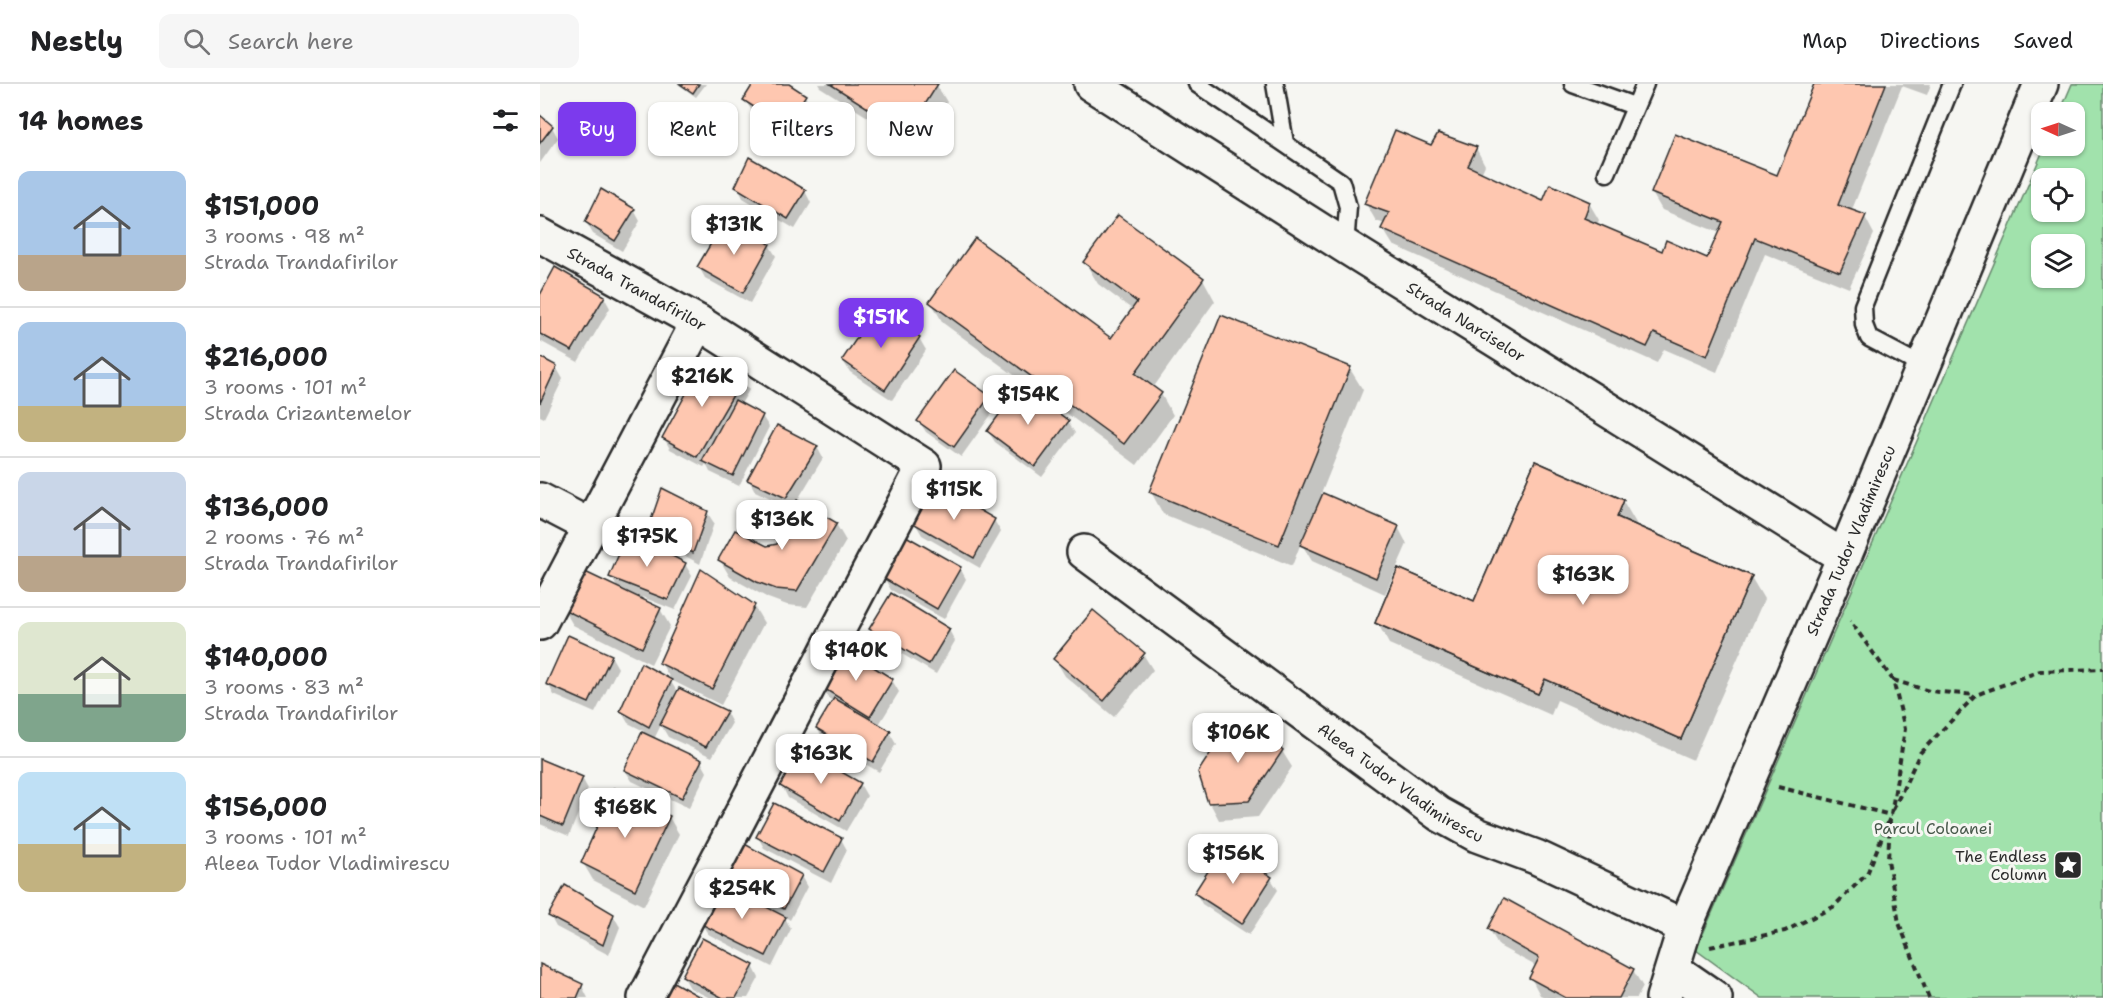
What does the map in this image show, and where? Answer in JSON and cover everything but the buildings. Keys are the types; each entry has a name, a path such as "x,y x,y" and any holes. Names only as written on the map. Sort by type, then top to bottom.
{"street":[{"name":"Strada Narciselor","path":"1091,84 1345,246 1844,557"},
{"name":"Strada Tudor Vladimirescu","path":"1675,962 2041,84"},
{"name":"Strada Trandafirilor","path":"540,235 698,322 924,466 645,998"},
{"path":"540,623 698,322"},
{"path":"540,500 590,526"},
{"name":"Aleea Tudor Vladimirescu","path":"1084,552 1439,814 1477,835 1536,857 1675,962 1716,998"}],"lane":[{"path":"1197,84 1341,182 1348,207 1345,246"},
{"path":"1275,84 1285,143"},
{"path":"1573,84 1634,106"},
{"path":"1606,173 1645,84"},
{"path":"1924,367 1869,338 1864,325 1863,306 1952,84"}],"path":[{"path":"1829,591 1893,680 1905,729 1891,815 1888,860 1899,923 1929,998"},
{"path":"1893,680 1929,691 1976,695 2040,671 2103,669"},
{"path":"1675,962 1785,931 1833,907 1867,874 1920,753 1976,695"},
{"path":"1749,780 1891,815"}],"green space":[{"name":"Parcul Coloanei","path":"2072,84 2103,84 2103,998 1762,998 1696,950 2031,178 2031,222 2085,222 2085,168 2035,168 2041,156 2085,156 2085,102 2064,102"}],"place":[{"name":"The Endless Column","path":"2068,865"}]}
